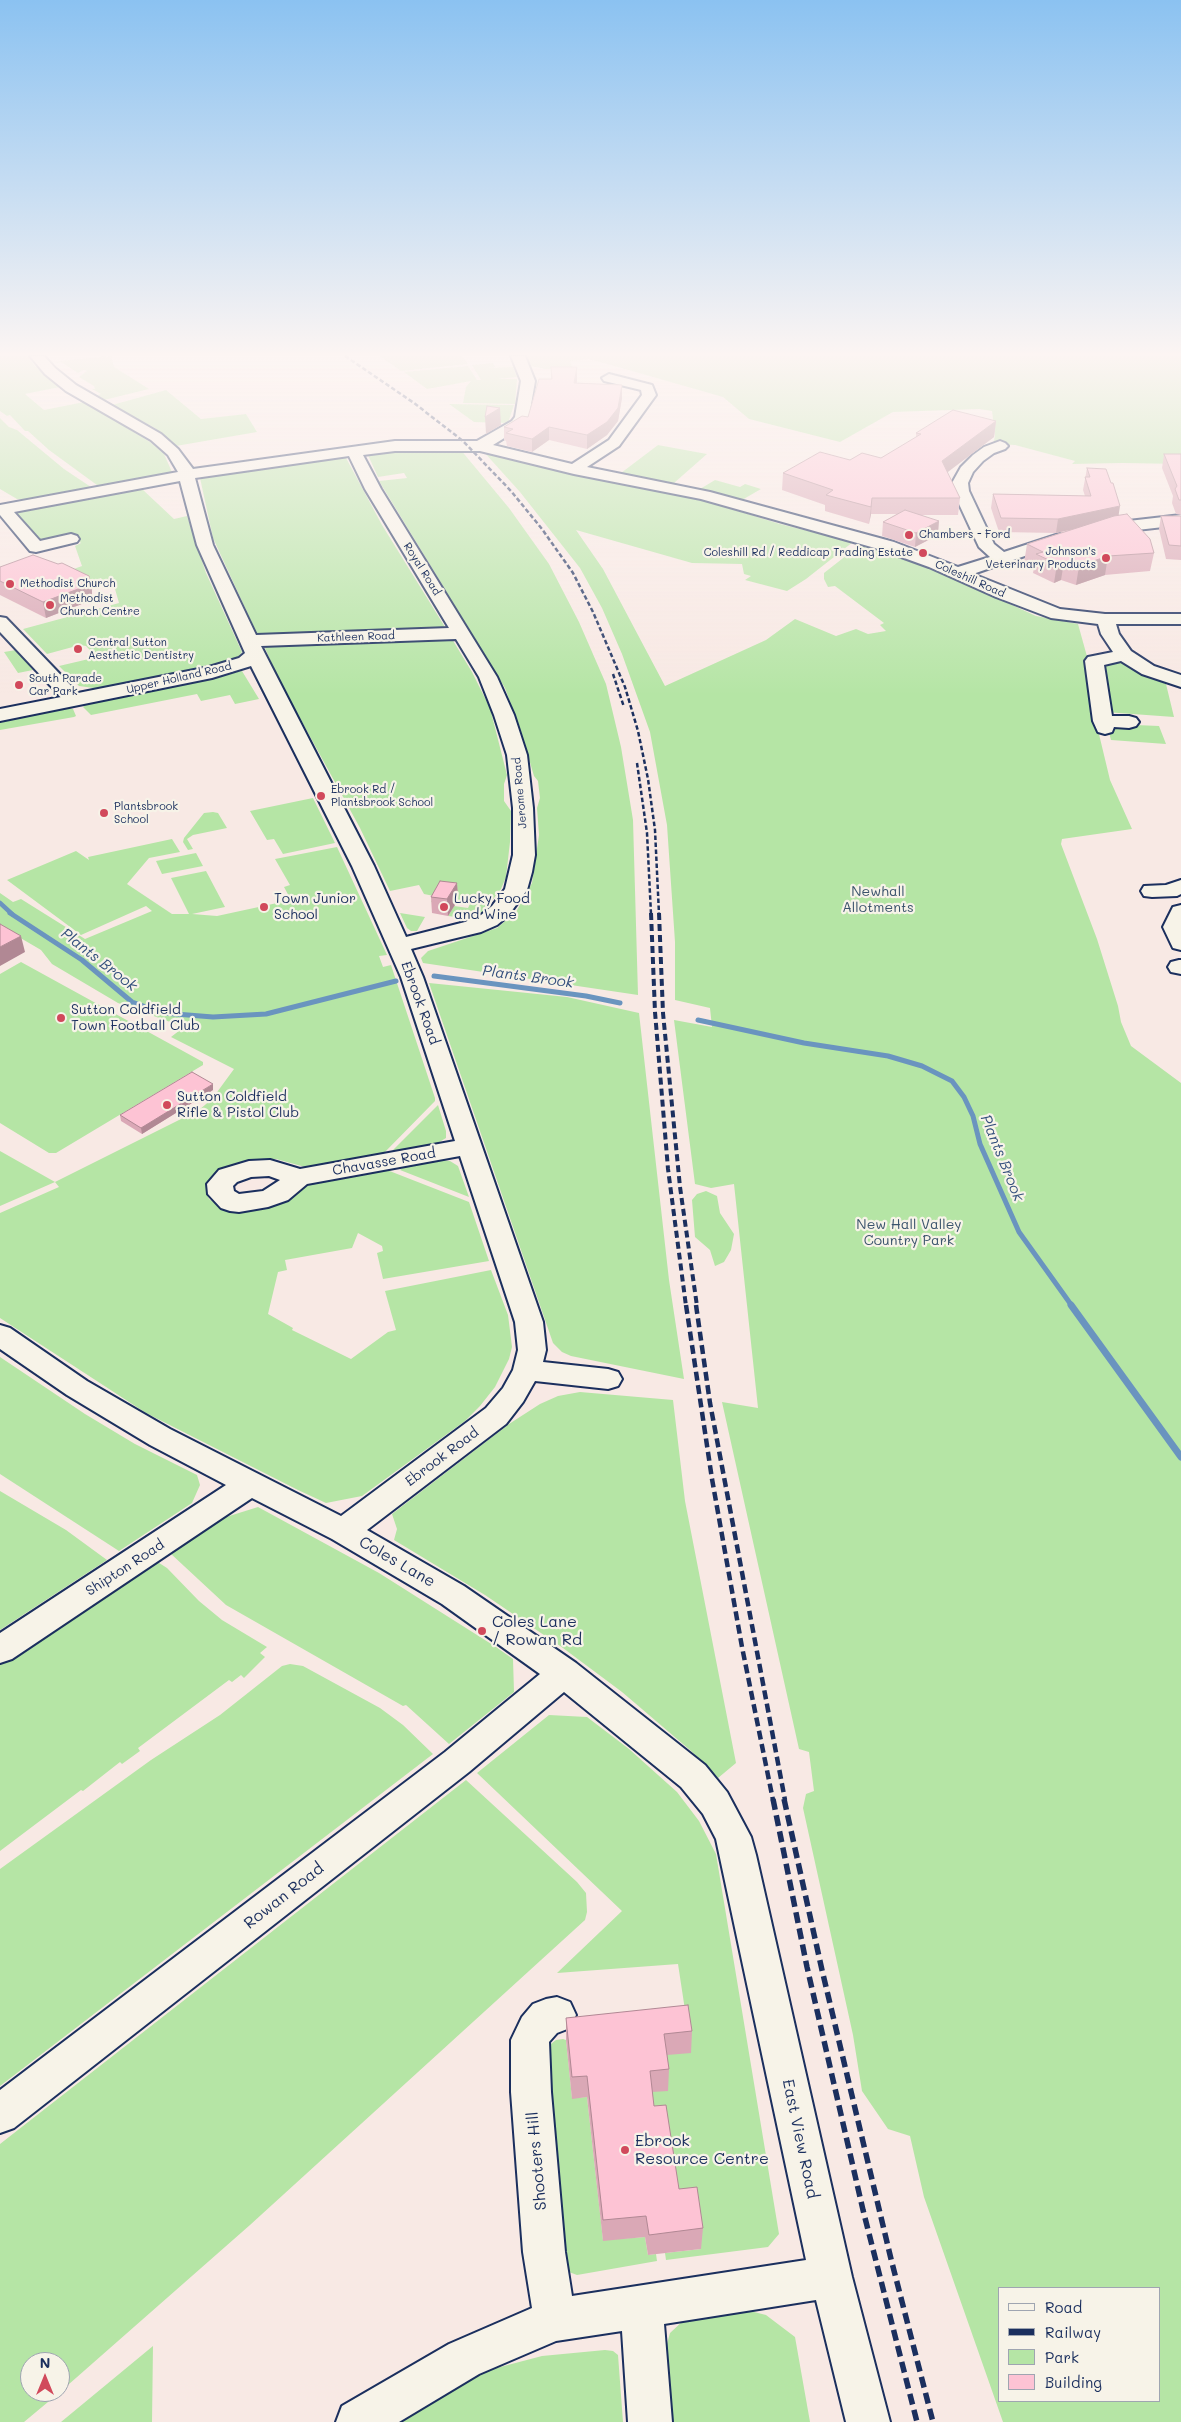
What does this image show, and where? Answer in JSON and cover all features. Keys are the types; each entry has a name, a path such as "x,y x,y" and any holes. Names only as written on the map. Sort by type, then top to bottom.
{"street":[{"path":"184,469 188,475 205,545 252,648"},
{"name":"Coleshill Road","path":"1,505 43,504 216,469"},
{"name":"Royal Road","path":"363,469 373,489 477,659"},
{"name":"Coleshill Road","path":"574,469 704,495 770,515 888,546 958,573 1037,608 1057,614 1105,619 1181,619"},
{"path":"967,469 960,483 961,491 987,547 1002,558"},
{"path":"1,505 36,548 71,539"},
{"path":"958,573 1077,534 1181,520"},
{"path":"1105,619 1110,634 1124,655 1148,670 1181,682"},
{"path":"0,622 74,700"},
{"name":"Kathleen Road","path":"252,648 461,633"},
{"name":"Upper Holland Road","path":"0,715 212,672 245,662 252,648"},
{"name":"Ebrook Road","path":"252,648 347,834 398,946 451,1089 468,1147 529,1322 532,1350 528,1370 513,1395 496,1416 343,1532"},
{"path":"1124,655 1094,661 1104,724 1129,722"},
{"name":"Jerome Road","path":"398,946 473,927 489,920 500,911 516,890 521,872 524,855 524,808 517,754 504,715 488,677 477,659"},
{"path":"1181,912 1174,927 1181,943"},
{"name":"Chavasse Road","path":"299,1177 468,1147"},
{"name":"Coles Lane","path":"0,1335 117,1412 343,1532 453,1595 564,1673 693,1776 714,1803 733,1837 738,1855"},
{"path":"528,1370 608,1379"},
{"name":"Shipton Road","path":"0,1650 250,1484"},
{"name":"Rowan Road","path":"0,2114 457,1762 564,1673"},
{"name":"East View Road","path":"738,1855 831,2277 868,2422"},
{"name":"Shooters Hill","path":"555,2320 544,2252 531,2092 530,2040 535,2030 546,2017 557,2015"},
{"path":"358,2422 464,2358 555,2320 831,2277"},
{"path":"641,2308 650,2422"}],"green space":[{"path":"0,469 64,469 94,489 31,500 17,499 0,489"},
{"path":"75,469 171,469 172,472 101,488"},
{"path":"259,469 352,469 382,525 445,627 257,634 213,538 200,478"},
{"path":"374,469 477,469 509,508 549,564 579,622 606,684 621,747 633,820 638,995 423,963 421,958 428,951 497,928 516,912 532,883 539,835 537,808 540,798 538,781 534,776 505,688 379,481 407,478 404,473 378,477"},
{"path":"499,469 557,469 696,498 780,524 853,542 806,579 787,591 745,580 751,576 744,574 742,564 692,563 576,530 603,569 665,686 766,640 795,619 836,636 856,629 868,634 886,631 880,625 884,623 835,586 828,587 824,579 824,573 861,544 936,570 1036,616 1078,624 1088,660 1094,728 1098,730 1110,780 1132,829 1062,839 1061,844 1097,939 1118,1006 1121,1022 1131,1046 1181,1083 1181,2422 1003,2422 924,2197 910,2136 888,2129 862,2091 853,2035 803,1808 806,1794 814,1791 809,1752 799,1749 722,1402 758,1408 734,1184 711,1188 695,1184 674,1020 712,1027 710,1008 675,1000 675,942 667,825 650,732 622,654 602,608 580,568 520,492"},
{"path":"626,469 690,469 674,483 621,473"},
{"path":"715,480 740,487 745,484 761,489 742,500 700,489"},
{"path":"141,488 174,519 187,516 206,573 242,652 238,657 215,664 142,681 101,689 79,686 59,666 93,658 92,656 95,655 86,646 80,645 47,654 23,629 119,603 113,582 103,582 101,578 86,584 57,575 82,566 75,546 81,543 71,533 34,541 13,513"},
{"path":"452,639 472,672 490,708 507,775 504,784 504,801 511,811 506,877 501,889 484,911 471,919 448,916 454,906 468,908 471,902 442,897 438,903 431,902 434,896 424,894 419,885 390,891 360,828 278,678 265,648 268,646"},
{"path":"16,650 33,670 18,673 4,652"},
{"path":"1118,659 1149,677 1166,684 1174,717 1105,712 1101,662"},
{"path":"242,671 259,699 235,704 230,695 201,701 197,694 91,715 83,707 86,704"},
{"path":"67,707 73,709 76,716 0,730 0,721"},
{"path":"1112,724 1159,726 1166,744 1111,740 1108,729"},
{"path":"313,798 335,843 283,854 274,839 267,840 250,811"},
{"path":"204,813 218,813 227,828 193,835 187,839 193,849 188,850 183,842 184,838"},
{"path":"172,839 180,852 149,858 127,884 172,914 189,914 171,878 206,871 225,907 192,914 217,916 291,900 284,887 290,885 275,859 337,847 387,955 379,956 383,967 391,965 435,1101 383,1154 305,1167 276,1159 258,1159 237,1164 223,1169 211,1177 206,1190 209,1199 224,1209 248,1212 286,1202 308,1184 387,1170 469,1202 489,1261 383,1279 377,1253 383,1251 382,1246 358,1233 352,1248 285,1260 287,1270 278,1272 268,1314 293,1328 292,1330 351,1359 388,1332 396,1330 385,1291 491,1270 508,1315 512,1347 509,1359 495,1387 465,1421 362,1496 326,1503 146,1413 0,1318 0,1213 59,1187 55,1182 199,1110 212,1099 234,1069 171,1037 184,1027 118,1003 52,964 41,950 0,926 0,893 13,902 21,899 85,939 152,911 146,906 81,935 7,880 76,851 89,860 88,857"},
{"path":"196,853 203,866 162,874 156,861"},
{"path":"400,913 425,917 417,931 411,931 407,928"},
{"name":"Sutton Coldfield Town Football Club","path":"21,962 203,1062 203,1065 56,1153 49,1153 0,1123 0,974"},
{"path":"429,983 567,997 639,1013 669,1280 684,1379 571,1356 562,1352 553,1343"},
{"path":"438,1105 446,1131 446,1138 436,1144 390,1153"},
{"path":"0,1151 55,1182 0,1206"},
{"path":"440,1160 450,1161 458,1166 469,1197 400,1170 403,1167"},
{"path":"706,1191 717,1196 720,1213 734,1234 731,1250 724,1262 715,1266 710,1250 695,1237 692,1200 697,1194"},
{"path":"0,1357 85,1414 135,1444 197,1475 200,1485 192,1503 119,1551 0,1474"},
{"path":"580,1392 673,1400 685,1501 736,1763 718,1778 690,1750 622,1692 563,1648 485,1595 394,1540 397,1529 392,1514 509,1424 540,1404 558,1396"},
{"path":"0,1491 66,1530 107,1560 0,1630"},
{"path":"258,1507 379,1573 513,1659 514,1692 449,1744 406,1705 403,1706 226,1605 170,1553 223,1518"},
{"path":"156,1561 167,1568 199,1601 222,1620 267,1647 260,1653 265,1657 244,1678 241,1675 232,1682 229,1680 138,1748 140,1751 122,1764 120,1762 0,1851 0,1665"},
{"path":"290,1664 303,1666 380,1708 403,1725 433,1754 0,2086 0,1869 151,1760 220,1715 282,1666"},
{"path":"549,1715 587,1717 629,1749 677,1792 699,1821 716,1854 779,2234 768,2247 666,2260 665,2253 701,2249 678,2210 653,2128 649,2093 663,2056 685,2010 678,1964 557,1973 622,1911 477,1773"},
{"path":"466,1780 577,1882 586,1893 587,1912 585,1920 250,2225 70,2383 70,2352 20,2352 20,2402 48,2402 24,2422 0,2422 0,2144"},
{"path":"556,2040 566,2040 572,2098 587,2097 603,2240 645,2237 648,2255 656,2254 657,2261 577,2275 569,2272 565,2267 547,2047"},
{"path":"746,2310 766,2315 795,2337 810,2422 669,2422 665,2351 670,2333 685,2319"},
{"path":"153,2346 152,2422 61,2422"},
{"path":"605,2350 613,2351 618,2355 623,2422 389,2422 485,2371 542,2356"}],"building":[{"path":"790,469 946,469 960,498 872,498 871,507 826,495 833,490 783,473"},
{"path":"1087,469 1106,469 1111,483 1113,483 1120,506 1058,519 1001,518 993,494 1091,496 1085,477 1090,477"},
{"path":"1170,469 1181,469 1181,500 1179,500 1175,489 1177,486"},
{"path":"905,510 939,521 916,533 883,522"},
{"path":"1127,514 1150,539 1154,553 1108,556 1079,566 1064,562 1057,564 1036,554 1043,552 1027,544 1114,516"},
{"path":"1161,516 1181,516 1181,546 1169,545"},
{"path":"33,555 58,564 62,563 89,576 89,585 43,602 0,581 0,567"},
{"path":"440,881 457,883 447,899 431,897"},
{"path":"0,924 21,936 0,947"},
{"name":"Sutton Coldfield Rifle & Pistol Club","path":"192,1072 213,1084 141,1128 120,1115"},
{"name":"Ebrook Resource Centre","path":"688,2005 692,2031 664,2034 669,2069 650,2071 654,2106 666,2105 679,2189 697,2187 703,2228 649,2235 646,2216 603,2220 587,2076 572,2077 566,2018"}],"waterway":[{"name":"Plants Brook","path":"0,903 12,914"},
{"name":"Plants Brook","path":"10,913 82,960 132,1002 163,1013 213,1017 266,1014 396,981"},
{"name":"Plants Brook","path":"434,976 586,996 620,1003"},
{"name":"Plants Brook","path":"698,1020 804,1043 888,1056 922,1066 952,1081 964,1097 973,1116 980,1144 1019,1232 1072,1306"},
{"name":"Plants Brook","path":"1071,1305 1181,1457"}],"railway":[{"path":"490,469 511,491 542,529 573,573 593,612 625,687 638,731 648,779 655,830 659,914"},
{"path":"613,674 624,707"},
{"path":"637,763 647,833 651,914"},
{"path":"651,913 655,1012 668,1169 686,1306"},
{"path":"659,913 663,1013 680,1187 697,1306"},
{"path":"686,1305 712,1479 742,1647 773,1800"},
{"path":"696,1305 710,1403 785,1800"},
{"path":"773,1799 807,1967 863,2210 917,2422"},
{"path":"784,1799 822,1970 891,2259 933,2422"}],"place":[{"name":"Chambers - Ford","path":"909,535"},
{"name":"Coleshill Rd / Reddicap Trading Estate","path":"923,553"},
{"name":"Johnson's Veterinary Products","path":"1106,558"},
{"name":"Methodist Church","path":"10,584"},
{"name":"Methodist Church Centre","path":"50,605"},
{"name":"Central Sutton Aesthetic Dentistry","path":"78,649"},
{"name":"South Parade Car Park","path":"19,685"},
{"name":"Ebrook Rd / Plantsbrook School","path":"321,796"},
{"name":"Plantsbrook School","path":"104,813"},
{"name":"Town Junior School","path":"264,907"},
{"name":"Lucky Food and Wine","path":"444,907"},
{"name":"Sutton Coldfield Town Football Club","path":"61,1018"},
{"name":"Sutton Coldfield Rifle & Pistol Club","path":"167,1105"},
{"name":"Coles Lane / Rowan Rd","path":"482,1631"},
{"name":"Ebrook Resource Centre","path":"625,2150"}],"park label":[{"name":"Newhall Allotments","path":"878,900"},
{"name":"New Hall Valley Country Park","path":"909,1234"}]}
